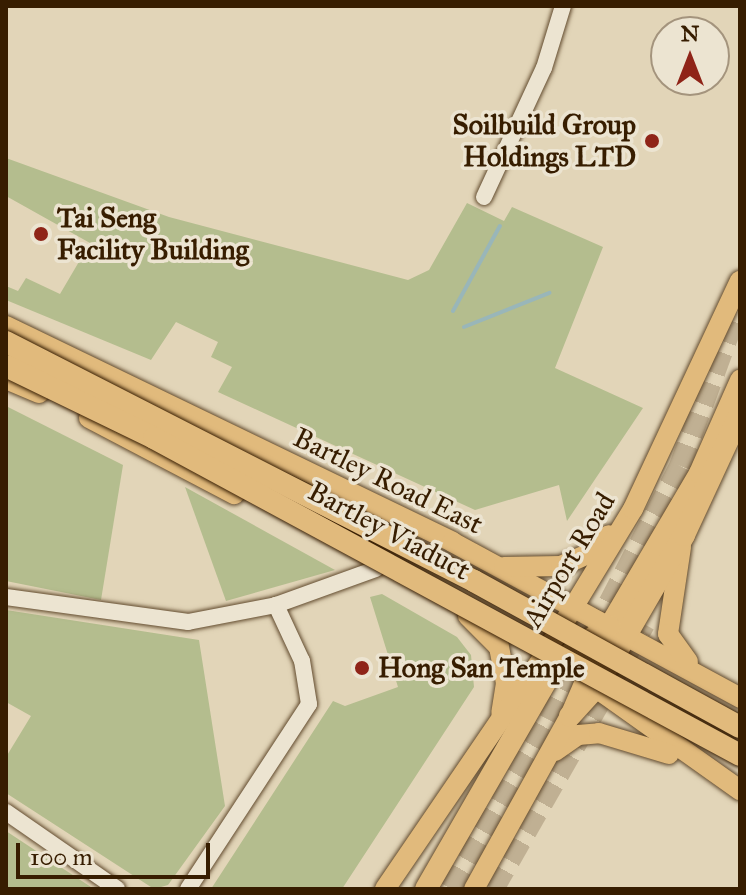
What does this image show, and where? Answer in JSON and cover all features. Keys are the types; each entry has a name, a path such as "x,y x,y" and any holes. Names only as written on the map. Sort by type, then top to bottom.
{"highway":[{"name":"Bartley Viaduct","path":"6,342 474,581 740,727"},
{"name":"Bartley Viaduct","path":"6,366 154,438 740,755"},
{"path":"570,716 616,631 684,535 740,414"},
{"path":"426,889 550,661 616,631"}],"main road":[{"name":"Airport Road","path":"385,889 499,721 550,661 574,606 633,509 740,281"},
{"name":"Bartley Road East","path":"6,326 500,567 740,698"},
{"path":"6,379 173,462 362,569 472,618 494,640 506,683 499,721"},
{"path":"616,631 699,473 740,380"},
{"path":"173,462 174,433 201,421"},
{"path":"500,567 561,566 595,551 633,509"},
{"path":"684,535 668,634 699,675"},
{"path":"550,661 589,683 706,771 740,790"},
{"path":"474,889 570,716"},
{"path":"548,757 578,735 606,734 706,771"}],"street":[{"path":"484,197 544,68 563,6"},
{"path":"6,597 188,622 276,605 362,569"},
{"path":"188,889 306,713 308,682 276,605"},
{"path":"6,812 117,889"}],"green space":[{"path":"6,158 169,217 408,280 429,270 467,203 504,221 512,207 603,247 555,368 643,408 567,521 559,485 475,510 218,392 232,367 211,357 218,342 176,322 151,360 6,300 6,286 18,291 26,278 60,294 90,243 6,196"},
{"path":"6,406 123,465 101,600 6,581"},
{"path":"185,487 335,570 226,601"},
{"path":"382,594 457,637 471,655 474,687 342,889 211,889 333,701 345,706 398,687 370,597"},
{"path":"6,610 199,640 225,806 168,885 154,889 6,793 6,757 31,716 6,702"},
{"path":"6,831 94,889 6,889"}],"waterway":[{"path":"453,311 500,226"},
{"path":"464,327 549,293"}],"tunnel":[{"path":"451,889 549,720 680,466 740,302"},
{"path":"493,889 644,624"}],"place":[{"name":"Soilbuild Group Holdings LTD","path":"652,141"},
{"name":"Tai Seng Facility Building","path":"41,234"},
{"name":"Hong San Temple","path":"362,668"}]}
